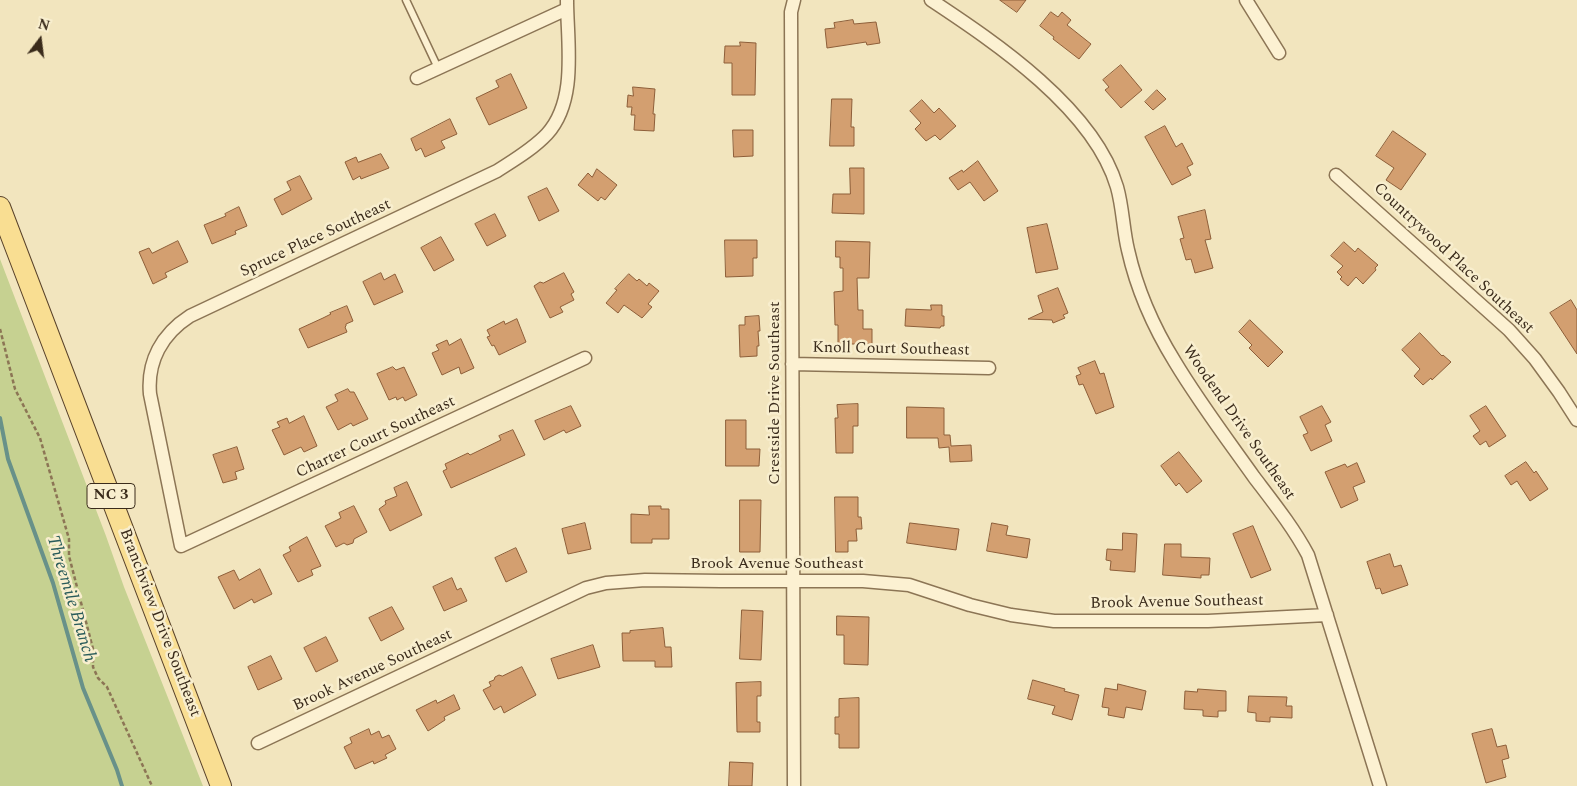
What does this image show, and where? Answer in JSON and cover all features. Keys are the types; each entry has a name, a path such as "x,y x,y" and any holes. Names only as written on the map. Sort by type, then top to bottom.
{"main road":[{"name":"Branchview Drive Southeast","path":"0,207 221,786"}],"street":[{"name":"Crestside Drive Southeast","path":"794,0 791,12 794,786"},
{"name":"Woodend Drive Southeast","path":"931,0 974,28 1013,58 1081,122 1100,152 1116,186 1122,206 1128,251 1141,294 1151,318 1174,361 1223,434 1296,533 1308,554 1380,786"},
{"path":"1246,0 1279,53"},
{"path":"417,78 567,4"},
{"name":"Spruce Place Southeast","path":"181,546 149,384 152,366 163,340 190,316 497,171 531,148 547,134 558,118 565,100 568,83 567,4"},
{"name":"Countrywood Place Southeast","path":"1336,175 1509,330 1535,359 1577,420"},
{"name":"Charter Court Southeast","path":"181,546 585,358"},
{"name":"Knoll Court Southeast","path":"792,364 989,368"},
{"name":"Brook Avenue Southeast","path":"258,743 586,588 606,583 645,580 863,581 909,585 970,605 1011,615 1054,621 1208,621 1326,615"}],"lane":[{"path":"406,0 438,68"}],"path":[{"path":"0,329 15,388 40,438 69,540 69,556 93,649 94,667 98,678 107,687 152,786"}],"green space":[{"path":"0,259 124,587 203,786 0,786"}],"building":[{"path":"1000,0 1026,0 1017,12"},
{"path":"1051,12 1058,17 1062,12 1071,20 1067,25 1091,44 1079,59 1053,39 1054,37 1040,26"},
{"path":"853,20 854,24 876,22 880,43 867,45 866,42 827,48 825,29 835,28 834,23"},
{"path":"740,42 756,43 755,95 732,95 732,63 724,63 725,46 740,46"},
{"path":"1121,65 1142,90 1121,108 1105,90 1109,87 1103,80"},
{"path":"511,74 527,108 489,125 476,98 499,87 496,81"},
{"path":"633,87 655,89 654,131 634,130 635,115 631,115 632,107 627,107 628,95 633,96"},
{"path":"1157,90 1166,99 1153,110 1145,102"},
{"path":"832,99 852,99 851,127 854,127 854,146 830,146"},
{"path":"922,100 934,113 939,108 956,126 940,140 935,135 926,141 915,129 921,123 910,111"},
{"path":"450,119 457,134 441,141 445,148 425,157 421,148 416,151 411,139"},
{"path":"1165,126 1176,147 1182,143 1193,164 1187,167 1191,175 1172,185 1145,137"},
{"path":"733,130 753,130 753,156 734,157"},
{"path":"1393,131 1426,154 1401,190 1386,180 1394,168 1376,156"},
{"path":"381,154 389,168 361,179 360,176 353,180 345,162 356,157 358,162"},
{"path":"978,161 998,191 984,201 970,182 958,190 949,178 962,170 963,172"},
{"path":"850,168 864,168 864,214 832,213 833,194 850,194"},
{"path":"597,169 617,185 605,200 601,197 598,201 578,185 588,173 592,177"},
{"path":"300,176 312,199 282,215 274,199 291,190 287,182"},
{"path":"547,188 559,211 539,221 528,197"},
{"path":"239,207 247,226 235,231 236,234 212,244 204,225 226,216 225,214"},
{"path":"1205,210 1211,239 1205,240 1213,268 1195,273 1191,259 1186,260 1180,239 1184,238 1178,217"},
{"path":"495,214 506,236 487,246 475,224"},
{"path":"1047,224 1058,269 1036,273 1027,228"},
{"path":"441,237 454,260 434,271 421,248"},
{"path":"725,240 757,240 757,258 753,258 753,276 726,277"},
{"path":"178,241 188,262 165,273 167,277 153,284 139,252 149,248 152,253"},
{"path":"836,241 870,242 869,278 857,278 858,310 863,310 863,329 872,329 872,344 838,344 838,325 835,325 834,292 843,291 843,268 840,268 840,257 836,257"},
{"path":"1344,242 1355,252 1358,248 1378,265 1375,268 1376,270 1363,284 1356,277 1348,286 1340,279 1342,277 1337,272 1343,266 1331,256"},
{"path":"381,273 384,280 395,274 403,292 374,305 363,282"},
{"path":"564,273 574,292 571,294 574,300 560,307 563,312 550,318 534,286"},
{"path":"629,274 637,281 639,279 647,286 649,283 659,291 648,304 652,307 642,318 624,305 618,313 606,303 617,290 615,289"},
{"path":"1058,288 1068,313 1063,315 1065,318 1053,323 1052,320 1028,319 1043,312 1038,296"},
{"path":"1571,300 1577,310 1577,354 1550,313"},
{"path":"931,305 942,305 944,326 940,328 905,326 906,309 931,310"},
{"path":"347,306 353,321 346,324 347,332 308,348 299,329"},
{"path":"759,316 760,331 758,331 759,346 757,346 757,356 740,357 739,325 745,325 745,317"},
{"path":"517,319 526,342 499,355 487,337 490,336 487,330 504,321 505,324"},
{"path":"1250,320 1283,352 1268,367 1249,348 1252,345 1239,332"},
{"path":"1420,333 1442,356 1451,362 1432,380 1431,378 1423,385 1414,376 1420,369 1402,350"},
{"path":"461,339 474,368 461,374 459,367 442,375 432,353 439,350 436,345 447,340 449,345"},
{"path":"1095,361 1100,374 1104,373 1114,407 1096,414 1083,384 1079,385 1076,376 1081,374 1078,368"},
{"path":"393,367 396,370 404,367 417,395 405,401 403,397 397,400 396,397 389,400 377,374"},
{"path":"348,389 350,392 354,392 368,419 353,426 351,423 338,430 326,407 338,401 335,395"},
{"path":"858,404 858,426 853,426 853,453 836,453 835,418 838,418 837,405"},
{"path":"571,406 581,426 566,433 564,430 544,440 535,421"},
{"path":"1322,406 1331,422 1325,425 1332,441 1311,451 1303,435 1308,433 1300,417"},
{"path":"1486,406 1506,436 1489,447 1486,441 1480,445 1473,436 1480,431 1470,416"},
{"path":"907,407 944,408 944,435 950,435 951,446 971,445 972,461 950,462 949,447 939,448 938,438 907,438"},
{"path":"304,416 317,446 304,452 301,447 284,455 272,430 280,427 277,422 287,418 289,423"},
{"path":"726,420 746,420 746,449 760,449 759,466 726,466"},
{"path":"513,430 525,455 451,488 443,471 447,469 445,464 468,453 470,455 501,440 499,436"},
{"path":"237,447 244,469 235,472 237,479 223,483 213,455"},
{"path":"1179,452 1202,481 1187,493 1179,483 1176,486 1161,466"},
{"path":"1526,462 1534,473 1536,471 1548,489 1530,501 1517,481 1511,485 1505,476"},
{"path":"1357,463 1365,482 1353,487 1358,500 1341,508 1325,472 1345,464 1347,467"},
{"path":"407,482 422,515 390,531 379,509 386,504 385,501 397,496 394,488"},
{"path":"835,497 858,497 858,517 861,517 862,529 856,529 857,541 848,541 848,552 836,552"},
{"path":"740,500 761,500 760,552 740,552"},
{"path":"354,506 367,532 354,539 353,543 347,545 344,543 336,547 325,526 341,518 339,513"},
{"path":"649,506 661,506 661,509 669,509 669,539 652,539 652,543 631,543 631,514 649,515"},
{"path":"585,523 591,549 568,554 562,529"},
{"path":"910,523 959,529 956,550 907,543"},
{"path":"992,523 1008,526 1006,535 1030,539 1027,558 987,551"},
{"path":"1253,526 1271,570 1251,578 1233,534"},
{"path":"1123,533 1137,534 1135,572 1110,570 1111,561 1106,560 1107,549 1122,550"},
{"path":"307,537 321,566 311,570 313,575 298,582 283,555 291,551 289,547"},
{"path":"1165,544 1181,544 1181,557 1210,558 1209,575 1201,575 1201,578 1163,575"},
{"path":"516,548 527,572 506,582 495,558"},
{"path":"1390,554 1394,567 1401,565 1408,585 1382,594 1380,588 1376,589 1367,562"},
{"path":"260,569 272,594 254,603 252,599 234,609 218,577 234,570 239,580"},
{"path":"452,578 457,590 461,588 467,601 444,611 433,587"},
{"path":"392,607 404,629 381,641 369,618"},
{"path":"742,610 763,611 761,660 740,659"},
{"path":"837,616 869,617 868,665 844,664 844,635 837,635"},
{"path":"663,628 665,647 671,647 672,667 655,667 655,661 623,661 622,633"},
{"path":"326,637 338,661 316,672 304,648"},
{"path":"593,645 600,667 558,679 551,659"},
{"path":"271,656 282,679 258,690 248,667"},
{"path":"522,667 536,695 504,713 501,706 494,710 483,690 491,686 489,682 494,680 495,677"},
{"path":"1033,680 1079,695 1072,720 1052,714 1055,706 1028,699"},
{"path":"761,682 761,696 757,696 757,722 760,722 760,732 737,732 736,683"},
{"path":"1118,684 1146,691 1142,710 1126,707 1124,718 1108,715 1109,708 1102,707 1105,688 1117,690"},
{"path":"1198,689 1226,691 1226,711 1218,711 1218,717 1203,716 1203,710 1184,709 1185,691 1197,692"},
{"path":"454,695 460,709 444,717 445,720 428,731 416,710 436,700 437,703"},
{"path":"1249,696 1287,697 1286,706 1292,706 1292,718 1270,717 1270,722 1256,721 1256,713 1248,712"},
{"path":"859,698 859,748 839,748 839,734 835,734 835,717 839,717 839,699"},
{"path":"369,729 371,735 379,731 382,738 389,735 396,749 385,755 387,758 374,764 373,761 355,769 344,747 352,743 350,738"},
{"path":"1492,729 1497,747 1506,745 1509,758 1502,760 1506,777 1486,783 1472,734"},
{"path":"730,762 753,763 752,786 729,786"}],"waterway":[{"name":"Threemile Branch","path":"0,418 8,459 53,583 83,688 122,786"}]}
